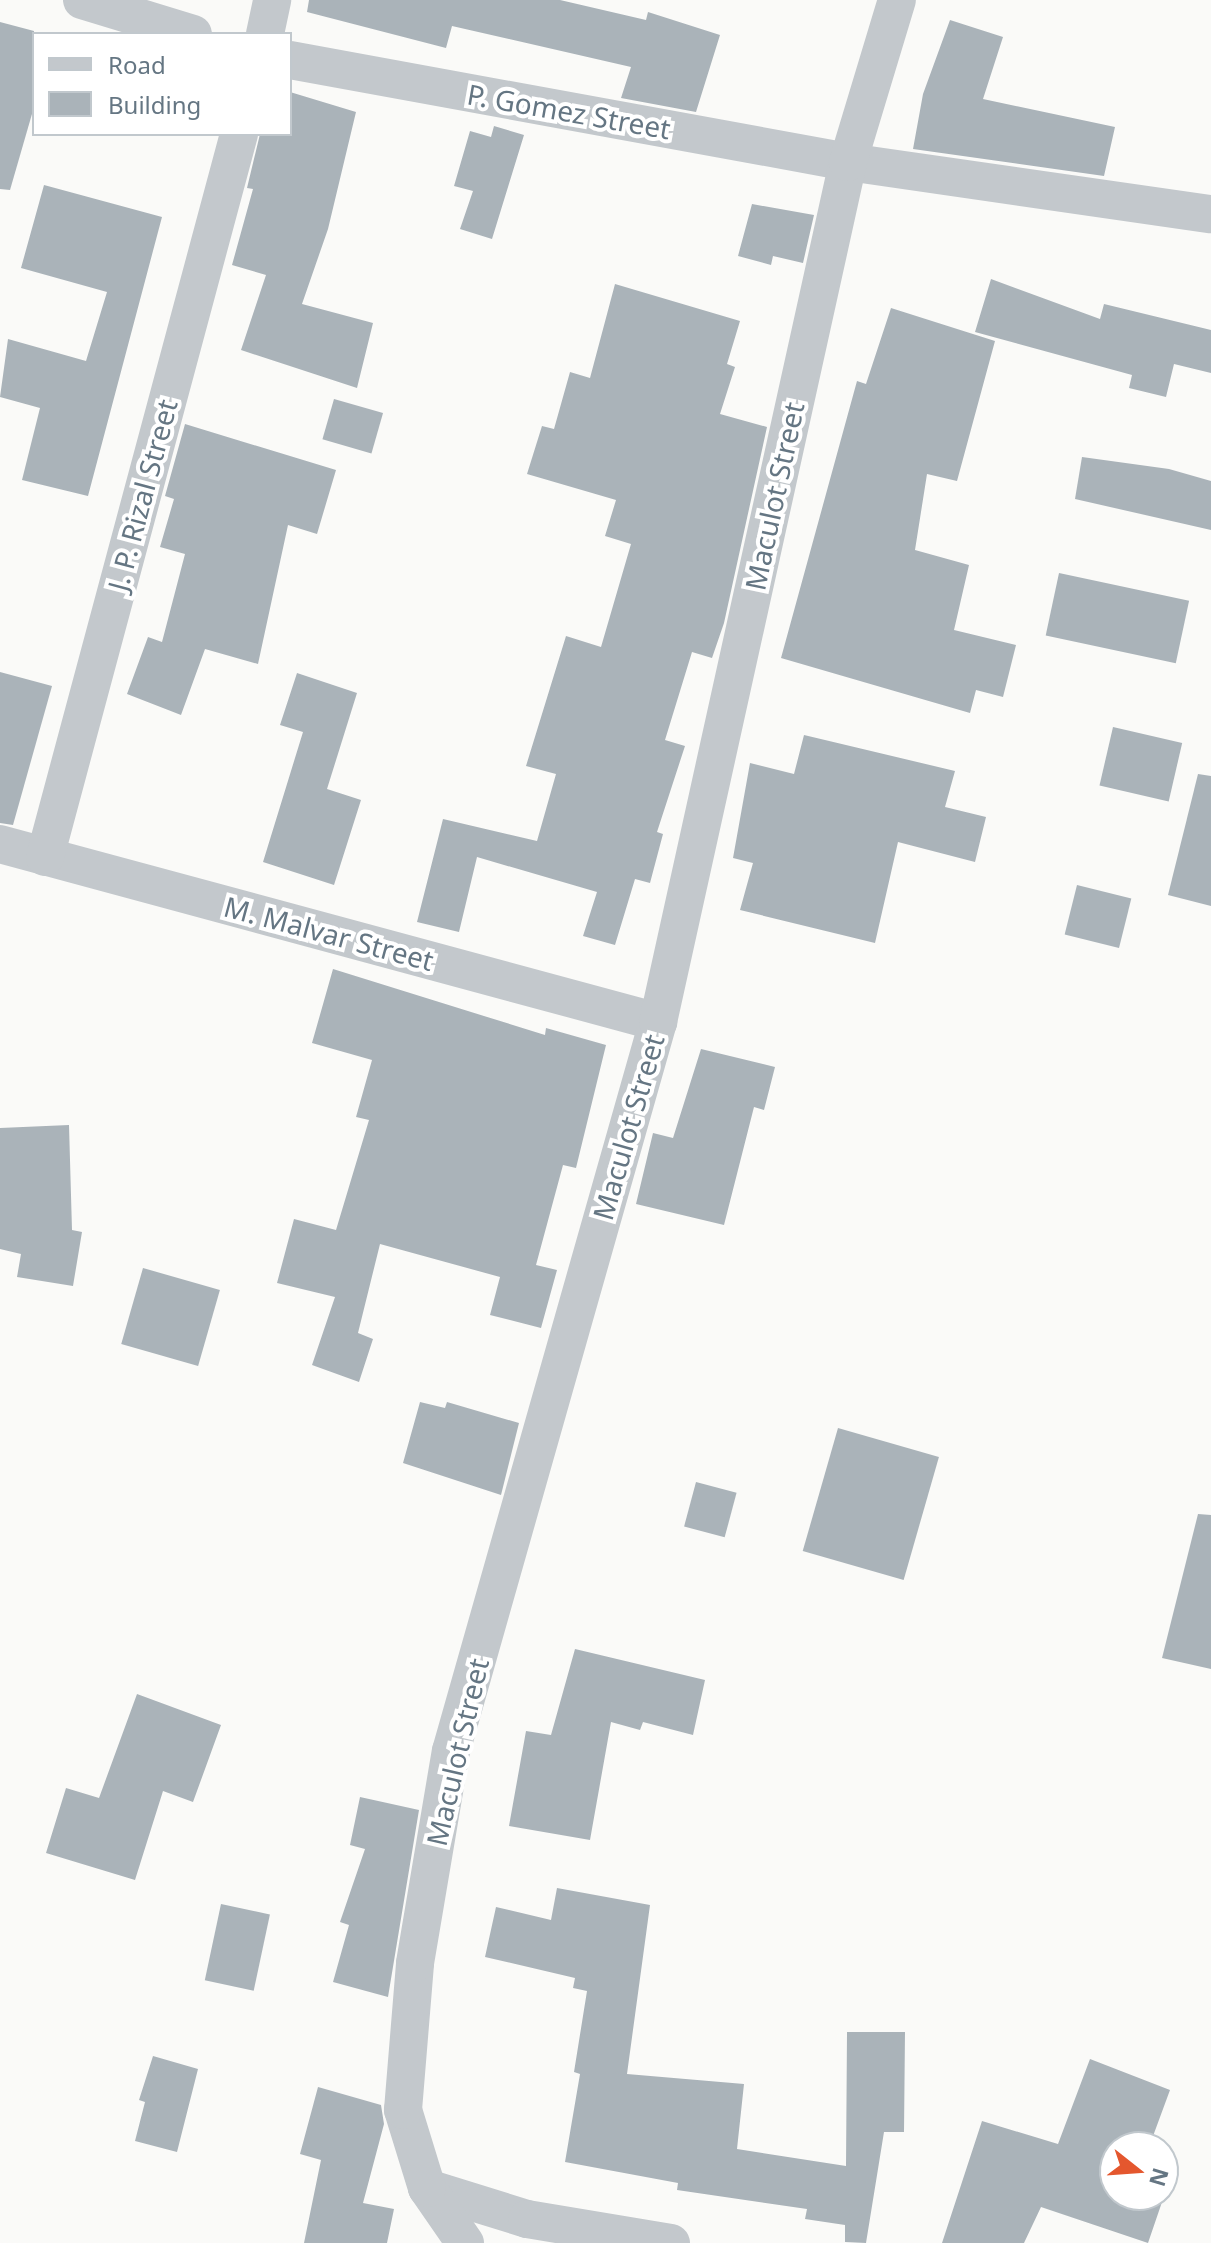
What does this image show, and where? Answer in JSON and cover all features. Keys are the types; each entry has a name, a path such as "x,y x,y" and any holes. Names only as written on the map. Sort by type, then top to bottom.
{"street":[{"path":"82,0 186,32"},
{"path":"265,32 272,0"},
{"name":"Maculot Street","path":"465,2243 427,2188 403,2110 415,1963 451,1751 658,1022 848,162 897,0"},
{"name":"P. Gomez Street","path":"292,60 848,162 1211,214"},
{"name":"J. P. Rizal Street","path":"45,857 238,136"},
{"name":"M. Malvar Street","path":"0,844 658,1022"},
{"path":"427,2188 527,2219 671,2243"}],"building":[{"path":"309,0 560,0 646,20 648,12 720,35 696,112 621,98 631,67 452,26 446,48 307,12"},
{"path":"950,20 1003,37 983,99 1115,127 1104,176 913,149 923,94"},
{"path":"0,22 34,32 32,114 10,190 0,189"},
{"path":"292,93 356,112 328,229 302,304 373,323 357,388 241,350 266,275 232,265 253,189 247,188 260,136 292,136"},
{"path":"494,126 524,135 492,239 460,229 473,191 454,186 470,131 491,137"},
{"path":"44,185 162,217 88,496 22,480 40,408 0,397 8,339 86,361 107,292 21,268"},
{"path":"752,204 814,215 803,263 773,256 771,265 738,256"},
{"path":"991,279 1100,319 1104,304 1211,330 1211,373 1174,364 1166,397 1129,388 1132,375 975,332"},
{"path":"615,284 740,321 727,364 735,367 720,414 767,427 724,623 712,658 692,652 665,740 685,746 657,832 663,834 650,883 635,879 615,945 583,936 597,892 477,857 459,932 417,922 443,819 537,841 556,774 526,766 566,636 601,647 631,544 605,536 616,500 527,474 542,426 554,429 570,372 590,378"},
{"path":"891,308 995,341 957,481 927,474 915,550 969,565 954,630 1016,645 1003,697 976,690 970,713 781,658 857,381 866,384"},
{"path":"334,399 383,413 371,453 322,439"},
{"path":"185,424 336,470 317,534 288,525 258,664 205,649 181,715 127,694 148,637 162,642 185,554 160,547 174,499 165,496"},
{"path":"1082,457 1169,469 1211,481 1211,530 1075,499"},
{"path":"1059,573 1189,601 1176,663 1046,636"},
{"path":"0,672 52,686 13,825 0,823"},
{"path":"297,673 357,693 327,789 361,800 334,885 263,862 303,732 280,725"},
{"path":"1113,727 1182,743 1169,801 1100,785"},
{"path":"804,735 955,771 945,807 986,817 975,862 898,842 875,943 740,910 753,863 733,858 750,763 794,774"},
{"path":"1198,774 1211,776 1211,906 1168,895"},
{"path":"1077,885 1131,899 1119,948 1065,934"},
{"path":"333,969 545,1035 546,1028 606,1045 576,1168 563,1165 536,1265 557,1270 541,1328 490,1315 500,1277 380,1244 358,1333 373,1339 359,1382 312,1365 335,1297 277,1283 294,1219 336,1230 369,1120 356,1117 372,1060 312,1043"},
{"path":"701,1049 775,1067 764,1110 754,1107 724,1225 636,1204 653,1133 673,1138"},
{"path":"69,1125 72,1230 82,1232 73,1286 17,1277 21,1254 0,1249 0,1128"},
{"path":"143,1268 220,1290 198,1366 121,1344"},
{"path":"420,1402 445,1408 447,1402 519,1423 501,1495 403,1463"},
{"path":"838,1428 939,1457 904,1580 803,1551"},
{"path":"696,1482 737,1493 725,1537 684,1526"},
{"path":"1198,1514 1211,1515 1211,1669 1162,1658"},
{"path":"575,1649 705,1680 693,1735 643,1722 640,1730 611,1722 590,1840 509,1826 526,1731 551,1735"},
{"path":"137,1694 221,1725 193,1802 163,1791 135,1880 46,1853 66,1788 99,1798"},
{"path":"360,1797 419,1810 388,1997 333,1982 349,1925 340,1922 365,1849 350,1845"},
{"path":"557,1888 650,1905 627,2074 744,2084 737,2149 846,2166 847,2032 905,2032 904,2132 884,2132 866,2243 845,2242 845,2225 805,2219 807,2209 677,2190 678,2183 565,2162 580,2074 574,2072 587,1991 573,1988 575,1978 485,1957 496,1907 551,1920"},
{"path":"221,1904 270,1914 254,1991 205,1980"},
{"path":"153,2056 198,2069 177,2152 135,2141 145,2102 139,2100"},
{"path":"1090,2059 1170,2090 1155,2131 1099,2131 1099,2211 1159,2211 1148,2243 1041,2207 1024,2243 942,2243 982,2121 1058,2144"},
{"path":"318,2087 381,2105 384,2124 363,2203 394,2209 387,2243 304,2243 321,2160 300,2154"}]}
